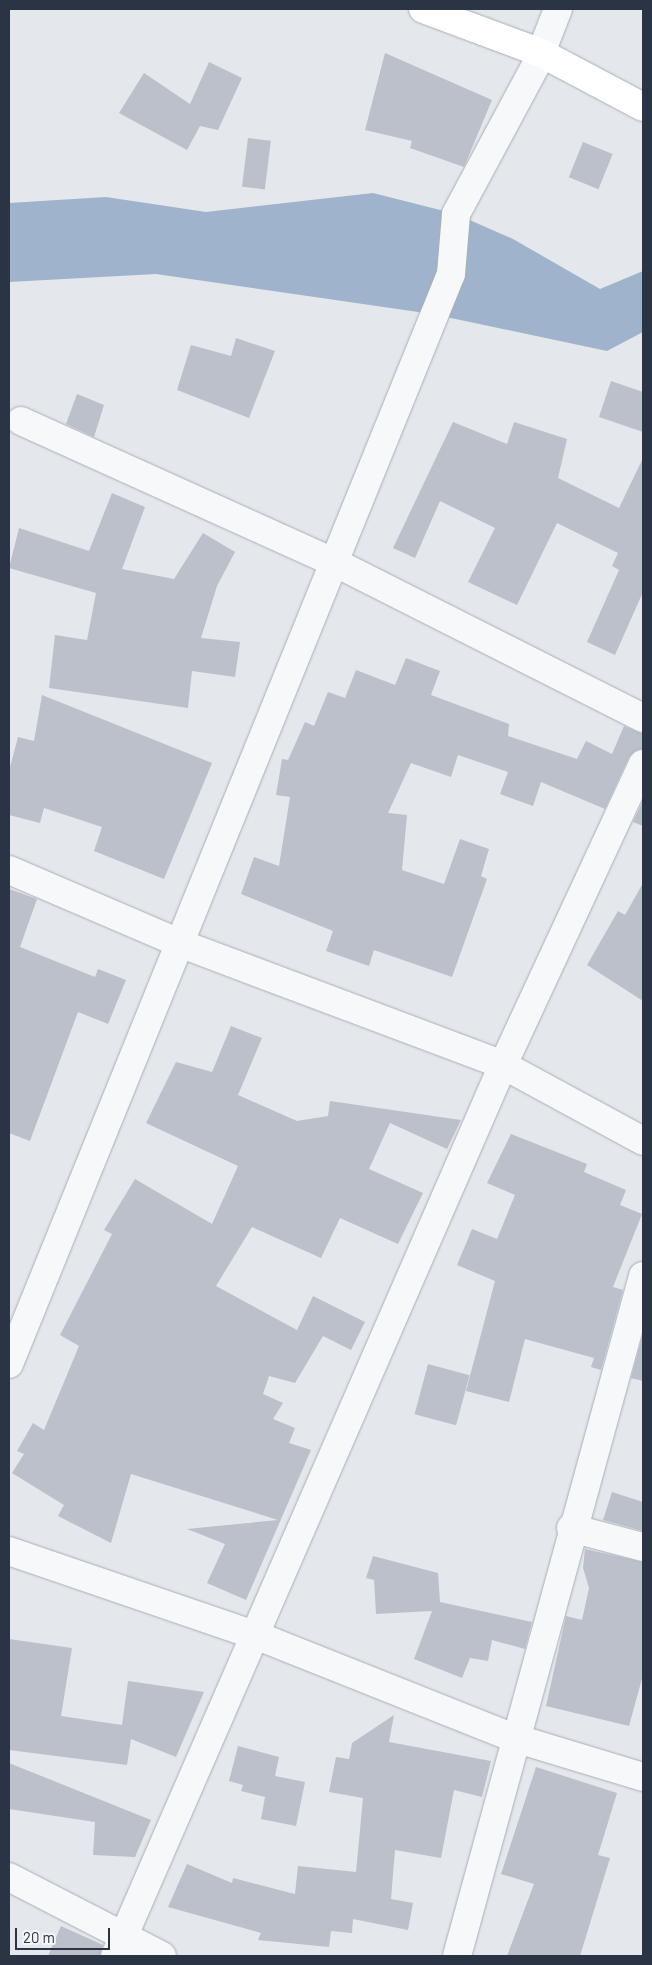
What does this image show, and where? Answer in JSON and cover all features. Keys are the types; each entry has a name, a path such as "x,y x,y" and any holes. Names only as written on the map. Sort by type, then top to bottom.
{"street":[{"path":"424,9 541,53 643,107"},
{"path":"9,1364 451,274 456,214 541,53 558,9"},
{"path":"21,421 334,562 643,718"},
{"path":"119,1947 503,1065 643,764"},
{"path":"9,870 180,943 503,1065 643,1141"},
{"path":"456,1956 571,1528 643,1276"},
{"path":"571,1528 643,1547"},
{"path":"9,1551 254,1635 514,1738 643,1776"},
{"path":"9,1877 119,1947 162,1956"}],"water":[{"path":"373,193 456,214 513,239 600,289 643,271 643,332 607,351 432,314 156,274 9,282 9,203 106,197 206,212"}],"building":[{"path":"385,53 492,100 464,167 410,148 412,141 365,130"},
{"path":"209,62 242,78 218,130 200,126 187,150 119,113 144,73 190,104"},
{"path":"248,138 271,141 265,189 242,187"},
{"path":"583,142 613,154 598,189 569,177"},
{"path":"236,338 275,351 249,418 177,390 191,345 231,356"},
{"path":"611,381 643,392 643,432 599,417"},
{"path":"77,394 104,405 94,437 66,424"},
{"path":"453,422 507,444 514,422 567,439 558,478 619,508 643,458 643,592 615,655 587,642 619,570 612,566 618,553 557,523 517,605 468,582 495,528 440,501 415,558 393,548"},
{"path":"112,493 145,507 122,569 174,579 203,533 235,552 217,586 201,638 240,642 235,677 192,671 188,708 49,688 55,635 87,640 96,593 9,568 19,528 89,551"},
{"path":"406,658 440,671 431,695 509,724 508,736 577,759 586,741 612,754 624,726 643,734 643,749 629,757 605,809 541,782 533,806 500,794 508,772 458,755 451,777 411,763 388,813 407,815 402,870 444,884 460,839 489,849 481,876 487,879 452,977 374,950 369,966 326,951 333,931 241,894 254,857 279,866 290,797 276,795 282,759 288,760 305,722 314,726 328,692 345,698 356,670 395,685"},
{"path":"42,695 212,763 164,879 94,851 102,827 44,808 40,823 9,815 9,771 18,737 34,741"},
{"path":"643,801 643,826 633,822"},
{"path":"643,883 643,1001 587,965 618,911 625,915"},
{"path":"9,889 37,899 20,947 95,977 98,969 126,980 108,1024 78,1012 30,1141 9,1133"},
{"path":"231,1026 262,1038 238,1095 297,1121 328,1116 330,1101 461,1120 447,1149 390,1123 369,1169 423,1193 398,1244 340,1218 321,1258 252,1227 216,1286 297,1330 313,1296 365,1322 351,1350 323,1336 295,1383 269,1376 263,1394 283,1403 273,1419 295,1428 289,1443 311,1450 246,1600 207,1583 225,1544 187,1529 278,1520 131,1474 111,1543 58,1516 64,1505 12,1473 24,1454 17,1451 33,1423 44,1430 79,1346 60,1335 112,1234 104,1230 135,1179 212,1224 238,1166 146,1123 176,1062 212,1072"},
{"path":"511,1134 587,1164 584,1172 626,1190 620,1205 642,1214 613,1287 623,1290 601,1370 591,1367 594,1358 525,1339 509,1402 466,1391 495,1281 457,1265 472,1229 497,1239 515,1195 487,1183"},
{"path":"643,1334 643,1381 631,1378"},
{"path":"428,1364 470,1375 456,1425 415,1414"},
{"path":"612,1492 643,1502 643,1531 603,1520"},
{"path":"585,1549 643,1562 643,1675 629,1726 546,1706 566,1616 582,1620 589,1588 583,1568"},
{"path":"373,1556 438,1573 440,1602 532,1622 525,1649 492,1640 488,1661 470,1658 462,1678 414,1659 432,1611 376,1614 374,1580 366,1578"},
{"path":"9,1639 72,1648 61,1716 122,1725 128,1681 204,1692 176,1757 131,1739 127,1765 9,1750"},
{"path":"394,1715 389,1742 491,1761 482,1797 454,1790 441,1858 395,1850 391,1899 413,1903 408,1930 353,1919 352,1933 331,1931 329,1947 258,1940 261,1933 168,1907 187,1864 232,1883 233,1878 295,1894 298,1866 356,1872 363,1798 329,1792 336,1757 349,1759 352,1743"},
{"path":"238,1746 279,1757 275,1776 305,1782 296,1826 261,1819 265,1797 241,1791 243,1785 229,1781"},
{"path":"9,1763 151,1820 135,1857 93,1855 95,1822 9,1809"},
{"path":"536,1767 617,1793 598,1855 610,1858 580,1956 507,1956 534,1884 501,1874"},
{"path":"61,1926 103,1945 100,1956 48,1956"}]}
